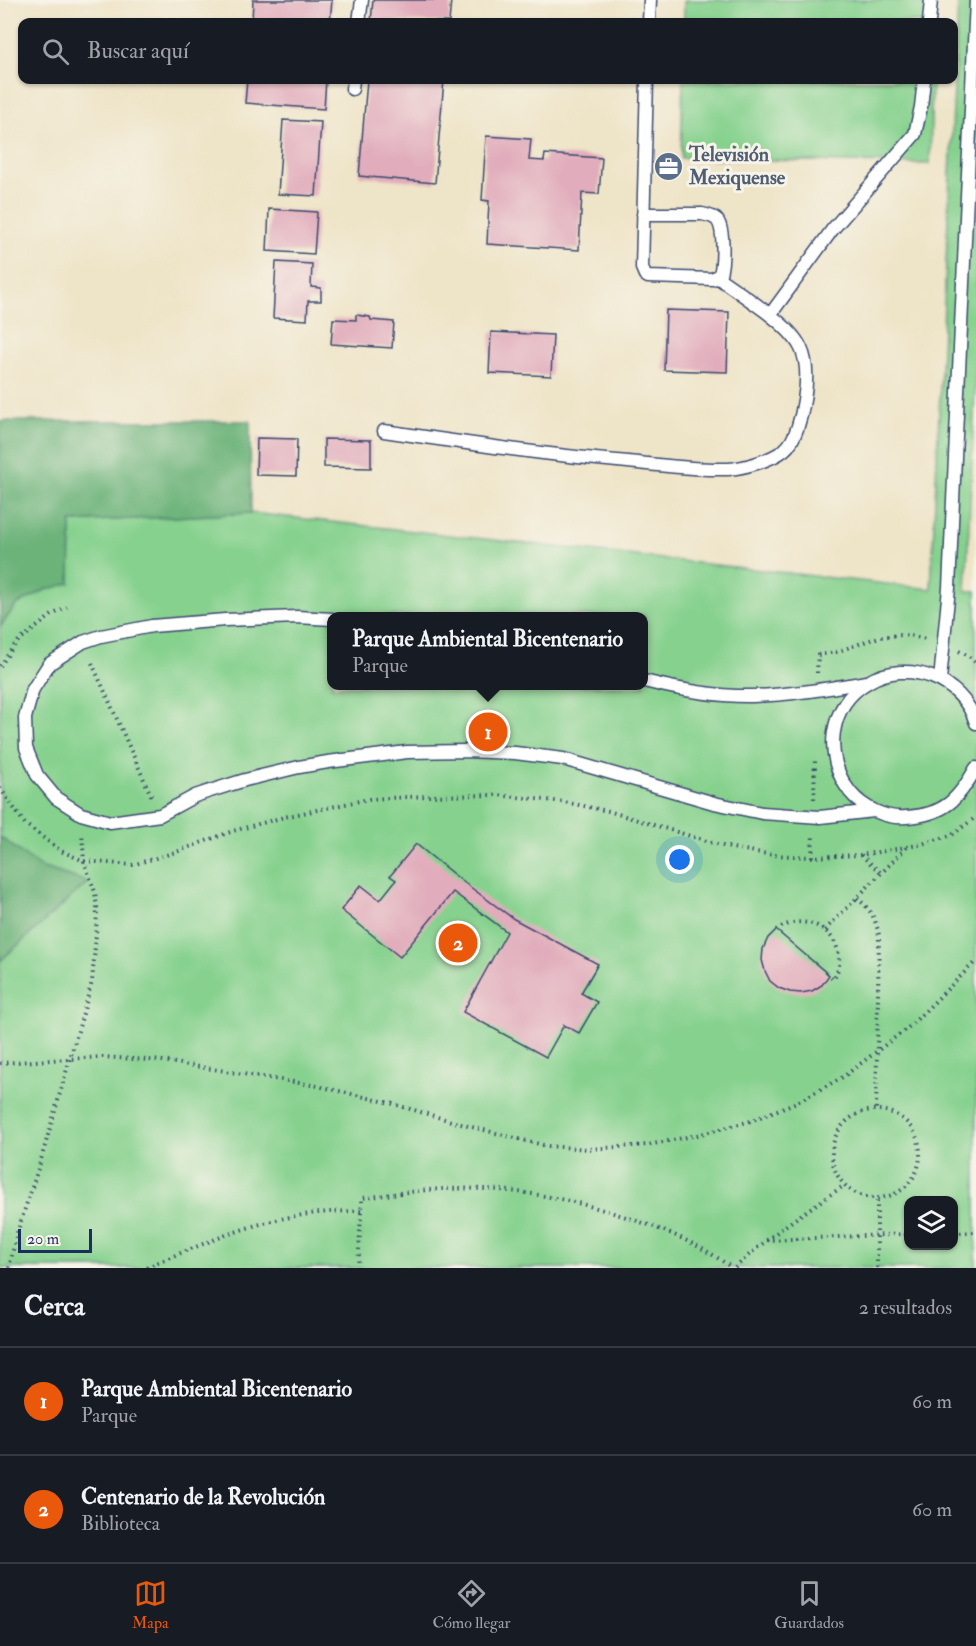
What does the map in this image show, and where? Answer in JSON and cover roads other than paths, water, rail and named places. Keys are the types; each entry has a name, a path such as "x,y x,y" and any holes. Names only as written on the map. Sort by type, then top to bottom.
{"lane":[{"path":"360,18 362,0"},
{"path":"649,18 650,0"},
{"path":"929,18 931,0"},
{"path":"940,680 949,588 976,0"},
{"path":"644,214 702,214 716,219 722,229 722,271 713,279 648,277 642,268 647,84"},
{"path":"770,315 832,230 915,134 924,84"},
{"path":"384,431 572,457 703,469 731,469 754,464 774,456 786,449 800,420 806,383 805,361 800,347 786,326 717,277"},
{"path":"327,619 297,617 246,619 152,626 83,642 49,664 33,689 25,718 26,748 37,776 56,798 81,814 110,822 160,815 195,795 299,767 408,752 515,753 564,759 714,803 762,813 820,817 874,811"},
{"path":"648,682 714,695 754,696 868,681 892,673 916,672 940,680 955,690 967,704 976,721"},
{"path":"868,681 851,696 839,715 832,737 834,759 841,780 855,798 874,811 898,818 923,816 946,807 964,790 976,768"}],"place":[{"name":"Televisión Mexiquense","path":"668,166"},
{"name":"Parque Ambiental Bicentenario","path":"488,732"},
{"name":"Centenario de la Revolución","path":"458,943"}]}
